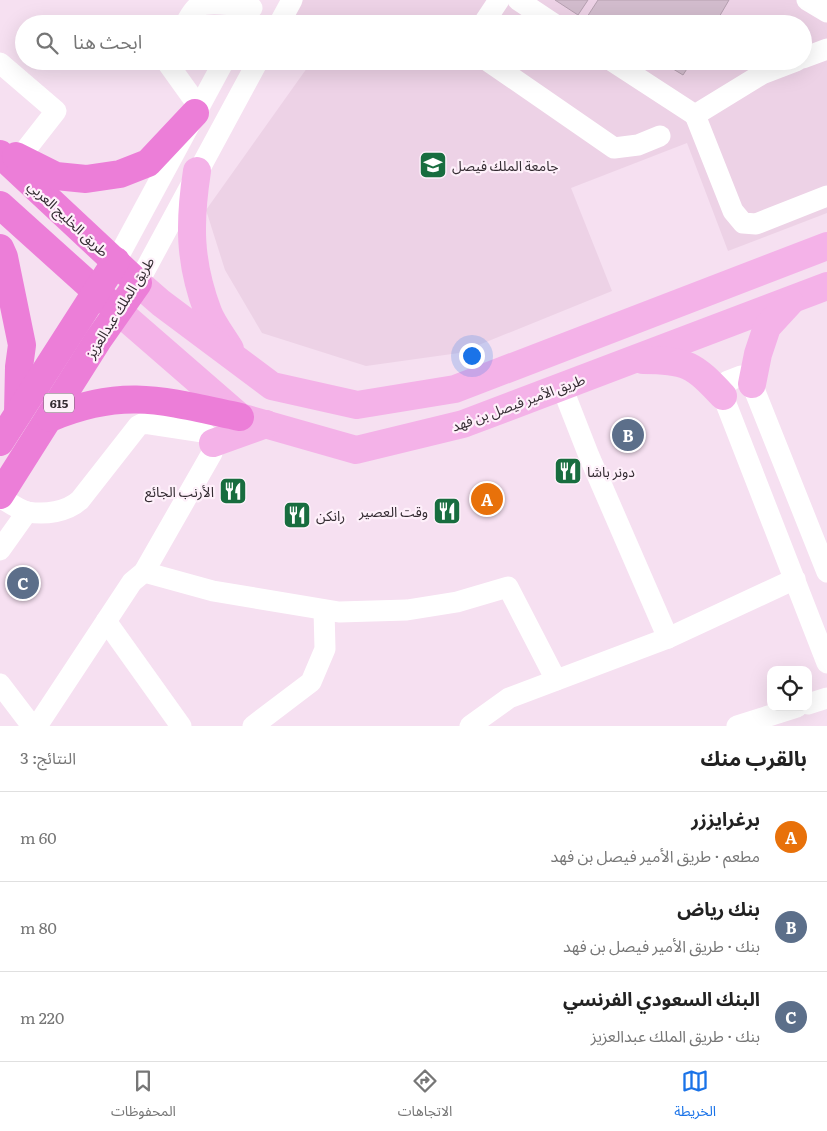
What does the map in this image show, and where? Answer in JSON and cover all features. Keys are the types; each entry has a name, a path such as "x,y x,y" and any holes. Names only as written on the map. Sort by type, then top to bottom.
{"highway":[{"path":"8,156 56,176 86,179 120,174 148,163 197,110"},
{"name":"طريق الخليج العربي","path":"8,156 138,283"},
{"path":"0,205 118,311"},
{"path":"0,248 4,257 22,345 18,367 18,413"},
{"name":"طريق الملك عبدالعزيز","path":"0,442 116,262"},
{"name":"طريق الملك عبدالعزيز","path":"0,496 118,311 138,283"},
{"path":"50,418 78,406 95,402 144,398 253,420"}],"main road":[{"path":"197,171 191,239 198,274 209,313 235,359"},
{"path":"138,283 161,303 272,386 357,405 455,389 827,246"},
{"name":"طريق الأمير فيصل بن فهد","path":"118,311 253,420 356,450 463,424 827,286"},
{"path":"752,384 758,354 767,327 793,299"},
{"path":"632,361 674,360 701,373 723,396"},
{"path":"213,444 253,420"}],"street":[{"path":"284,15 292,0"},
{"path":"489,15 499,0"},
{"path":"518,0 540,15"},
{"path":"807,0 827,12"},
{"path":"191,15 196,7 213,2 251,11"},
{"path":"812,55 827,49"},
{"path":"0,63 56,111 8,156"},
{"path":"172,70 197,110"},
{"name":"طريق الملك عبدالعزيز","path":"116,262 219,70"},
{"name":"طريق الملك عبدالعزيز","path":"138,283 253,70"},
{"path":"501,70 614,148 638,145 660,136"},
{"path":"626,70 695,115 733,211 742,224 756,224 827,196"},
{"path":"695,115 762,74 772,70"},
{"path":"827,572 752,384 741,376 728,381 723,396 827,663"},
{"path":"562,387 589,456 668,638"},
{"path":"0,496 27,512 64,510 71,507 80,500 138,426 144,423 203,432 209,436 213,444 212,453 144,572 132,582 38,726"},
{"path":"0,550 27,512"},
{"path":"144,572 213,591 339,612 407,610 457,602 508,587 556,680"},
{"path":"470,726 509,698 668,638 795,579"},
{"path":"252,726 311,682 325,649 324,610"},
{"path":"106,622 181,726"},
{"path":"0,684 20,721"},
{"path":"812,703 827,698"},
{"path":"737,726 784,711"}],"shaded area":[{"name":"جامعة الملك فيصل","path":"303,0 827,0 827,213 728,251 687,143 571,188 612,291 459,353 366,366 262,333 225,270 206,210 306,70 812,70 812,15 294,15"}],"building":[{"path":"555,0 588,0 578,15"},
{"path":"598,0 729,0 720,15 588,15"},
{"path":"675,70 686,70 683,75"}],"place":[{"name":"جامعة الملك فيصل","path":"433,165"},
{"name":"بنك رياض","path":"628,435"},
{"name":"دونر باشا","path":"568,471"},
{"name":"الأرنب الجاىٔع","path":"233,491"},
{"name":"برغرايززر","path":"487,499"},
{"name":"وقت العصير","path":"447,511"},
{"name":"رانكن","path":"297,515"},
{"name":"البنك السعودي الفرنسي","path":"23,583"}]}
